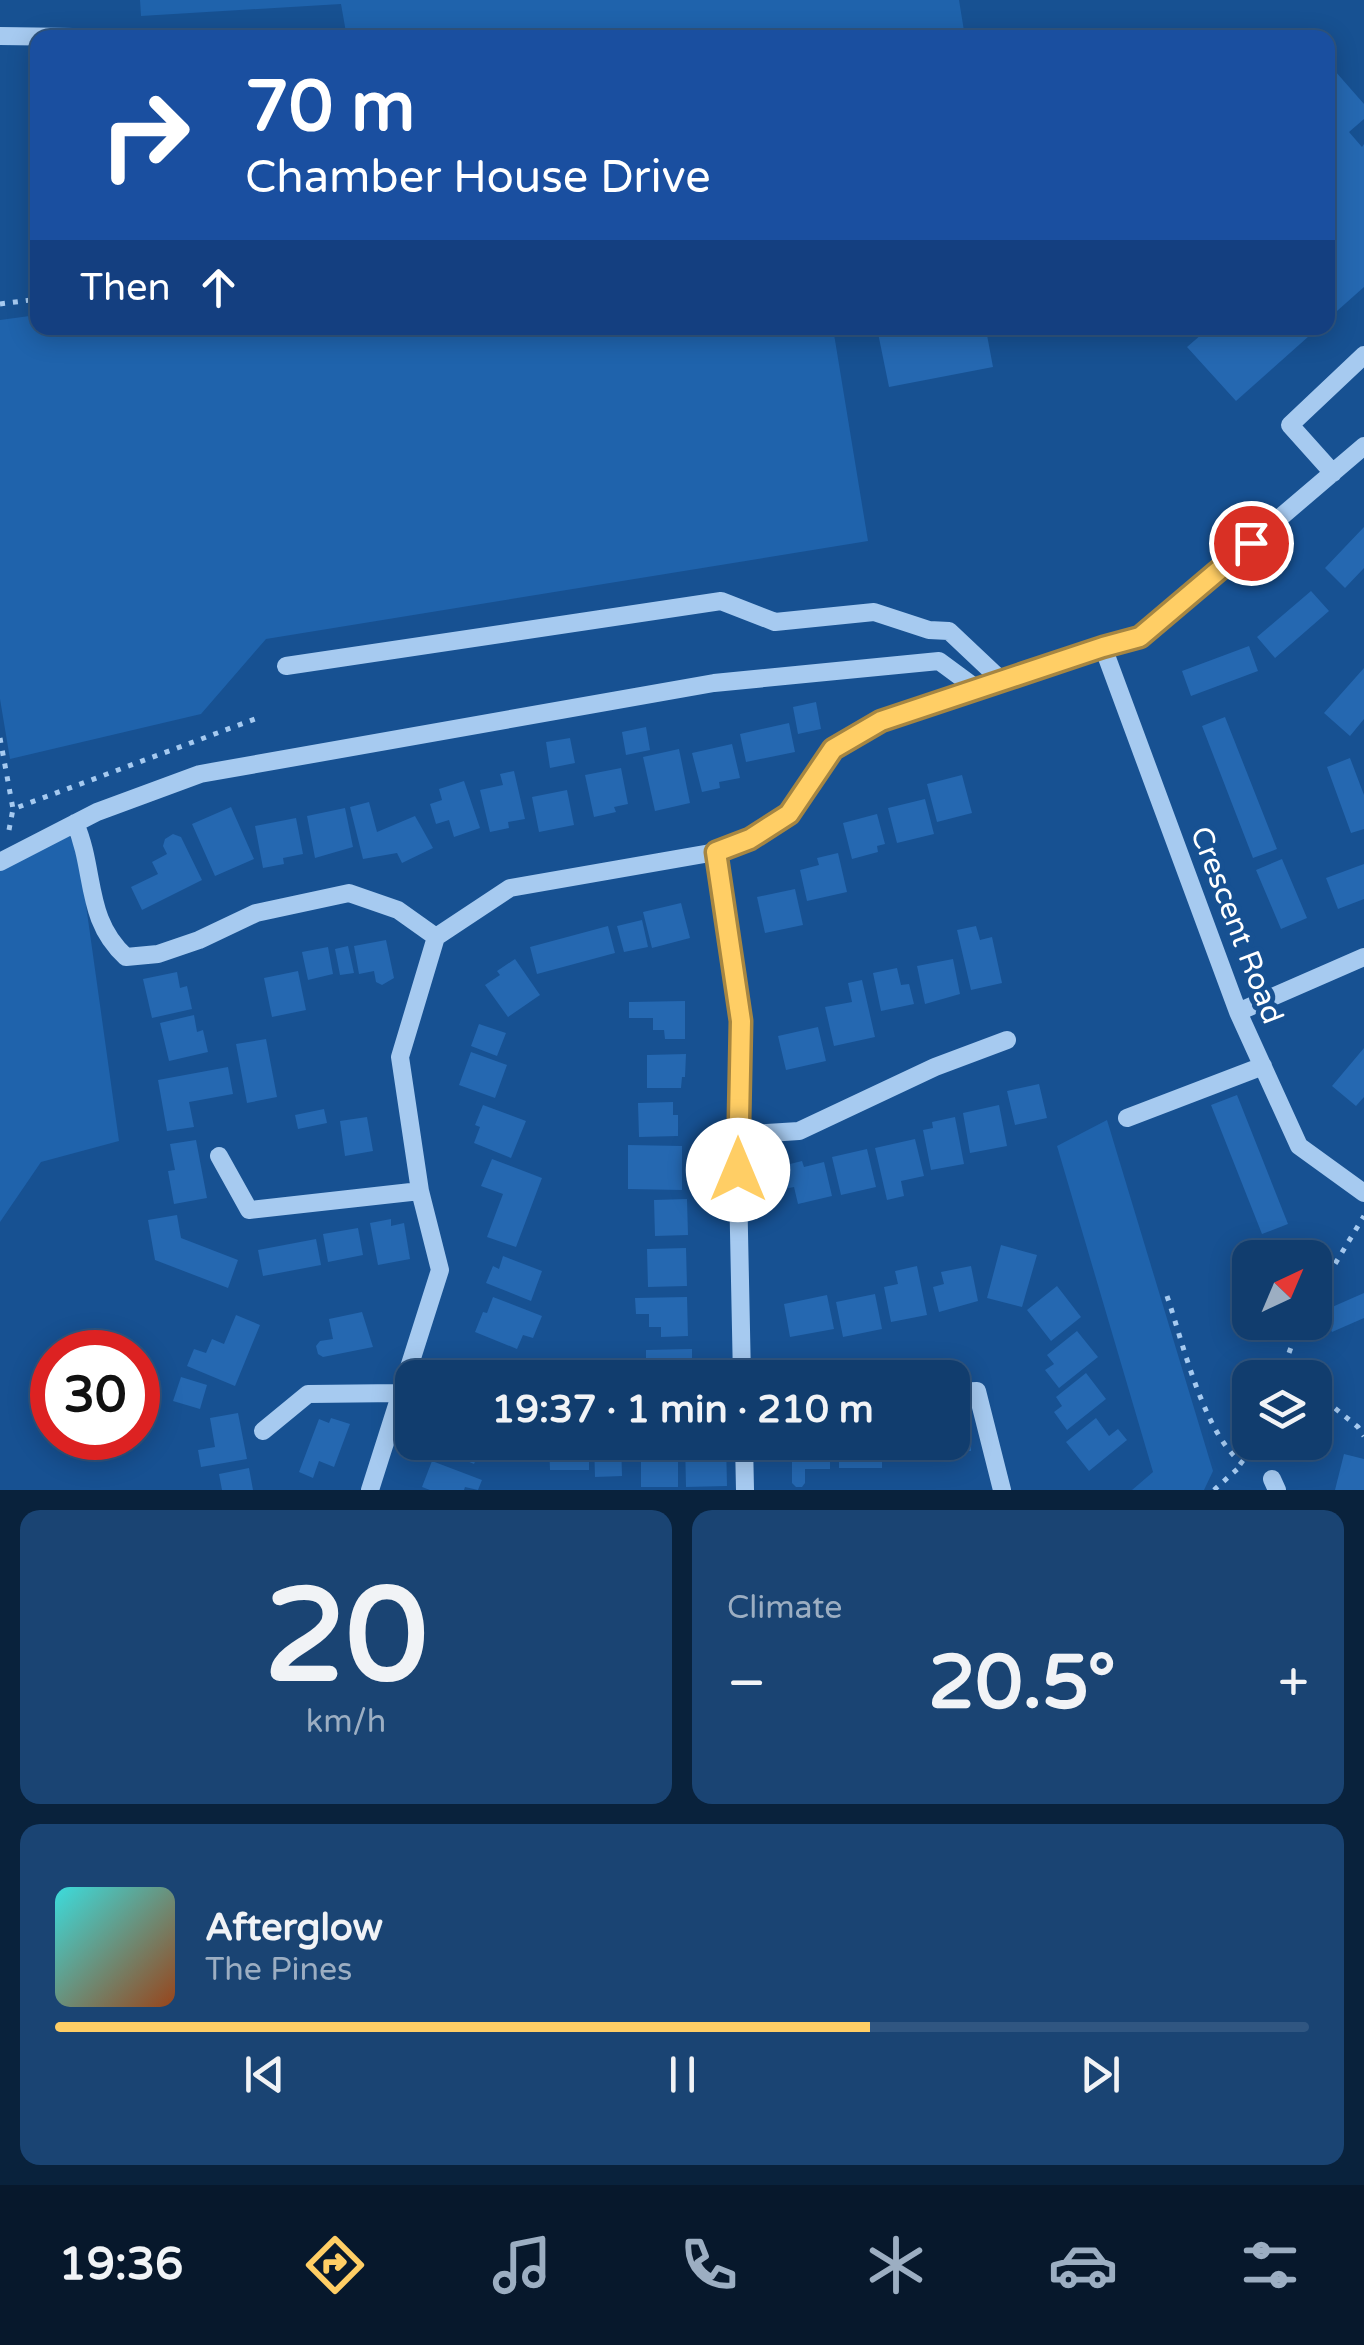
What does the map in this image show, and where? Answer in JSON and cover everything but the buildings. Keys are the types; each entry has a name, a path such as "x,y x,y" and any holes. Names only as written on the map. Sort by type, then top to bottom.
{"street":[{"path":"0,36 30,36"},
{"path":"1334,472 1290,424 1364,355"},
{"path":"411,1360 440,1270 420,1191 400,1058 436,937 510,888 716,852 750,839 789,814 833,749 881,721 1140,637 1364,446"},
{"path":"286,666 721,601 775,622 874,612 929,630 949,631 1002,681"},
{"name":"Crescent Road","path":"1103,647 1238,1012 1299,1146 1364,1193"},
{"path":"0,862 97,812 200,774 714,683 939,662 978,689"},
{"path":"75,823 84,844 99,923 126,957 158,954 256,913 350,892 398,910 436,937"},
{"path":"716,852 741,1021 737,1135 742,1360"},
{"path":"1238,1012 1364,957"},
{"path":"737,1135 799,1130 935,1067 1006,1040"},
{"path":"1126,1118 1263,1066"},
{"path":"219,1156 249,1210 420,1191"},
{"path":"970,1391 977,1391 1002,1490"},
{"path":"263,1431 308,1394 395,1393"},
{"path":"370,1490 395,1412"},
{"path":"745,1460 746,1490"}],"path":[{"path":"0,304 30,300"},
{"path":"0,738 13,809 255,719"},
{"path":"1332,1269 1364,1216"},
{"path":"1168,1296 1213,1430 1243,1464 1274,1484"},
{"path":"1332,1406 1364,1436"},
{"path":"1214,1490 1243,1464"}],"shaded area":[{"path":"140,0 959,0 964,30 346,30 341,4 141,16"},
{"path":"30,316 30,335 834,335 868,541 266,639 201,714 10,759 0,699 0,320"},
{"path":"68,833 79,855 119,1141 41,1162 0,1222 0,864"},
{"path":"1107,1120 1213,1471 1204,1490 1132,1490 1153,1472 1057,1146"}],"route":[{"path":"738,1170 741,1021 716,852 750,839 789,814 833,749 881,721 1140,637 1251,543"}]}
